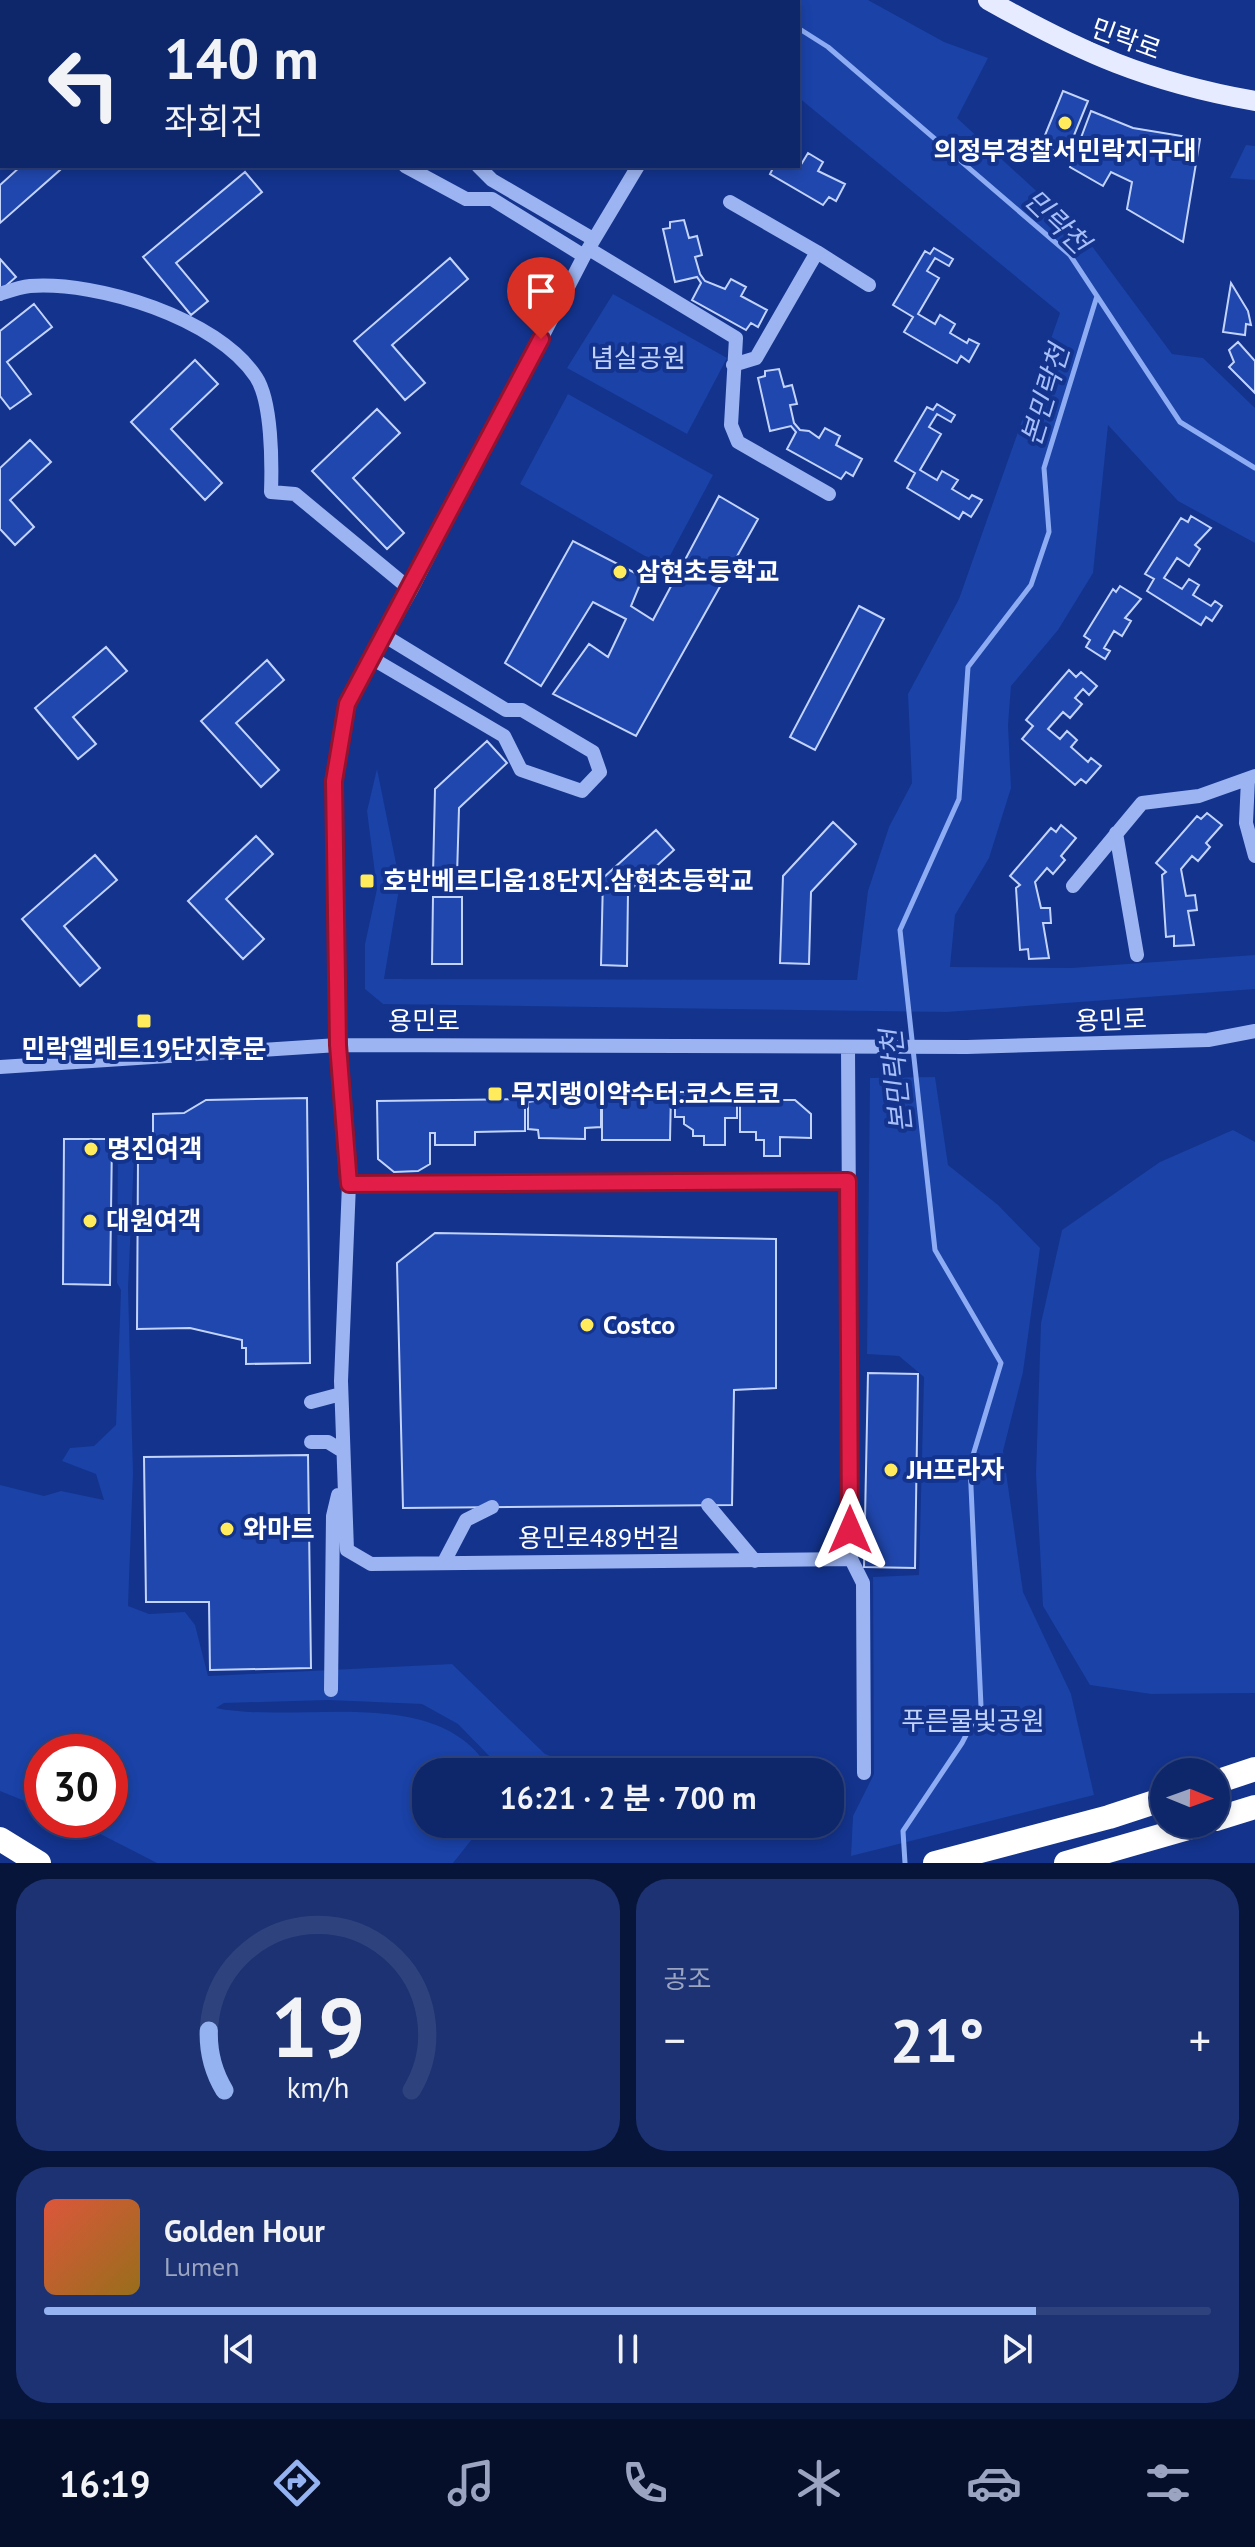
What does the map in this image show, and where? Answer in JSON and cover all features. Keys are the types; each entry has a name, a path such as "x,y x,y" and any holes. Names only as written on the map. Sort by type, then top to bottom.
{"highway":[{"path":"1230,1777 1255,1769"},
{"path":"935,1863 1150,1803"},
{"path":"1230,1815 1255,1807"},
{"path":"1066,1863 1159,1838"},
{"path":"0,1839 39,1863"}],"main road":[{"name":"민락로","path":"988,0 1069,45 1125,69 1197,91 1255,101"}],"street":[{"path":"409,168 466,199 492,199 589,248"},
{"path":"480,168 492,180 589,248 736,338 731,425 738,442 829,494"},
{"name":"용민로489번길","path":"637,168 589,248 411,590 347,704 334,781 338,1045 349,1184 341,1394 344,1534 347,1550 371,1564 851,1559"},
{"path":"730,202 869,285"},
{"path":"733,365 756,358 817,252"},
{"path":"0,294 29,286 110,294 187,322 230,348 258,379 272,445 271,492 295,494 411,590"},
{"path":"373,659 504,736 521,770 582,791 600,772 593,752 522,710 506,710 385,636"},
{"path":"1073,886 1142,803 1199,796 1252,778 1246,823 1255,856"},
{"path":"1116,833 1137,955"},
{"name":"용민로","path":"0,1067 338,1045 967,1047 1176,1041 1255,1031"},
{"path":"848,1047 851,1559 863,1583 864,1773"},
{"path":"349,1184 848,1181"},
{"path":"311,1402 341,1394"},
{"path":"311,1442 328,1442 341,1450"},
{"path":"331,1690 333,1516 342,1479"},
{"path":"708,1505 755,1561"},
{"path":"444,1562 466,1520 492,1507"}],"green space":[{"path":"800,0 868,0 944,42 988,58 957,118 1083,234 1172,354 1203,358 1255,408 1255,543 1178,501 1108,425 1093,573 1058,630 1011,686 1008,725 1011,788 989,858 955,915 950,967 1071,968 1255,955 1255,989 947,1012 383,1004 365,989 365,944 377,889 367,811 377,769 400,883 384,979 857,980 868,891 889,827 912,783 908,694 959,599 1060,313 800,99"},
{"path":"1246,145 1255,146 1255,180 1230,178"},
{"name":"념실공원","path":"613,294 727,358 687,434 567,368"},
{"path":"568,394 713,475 664,567 520,484"},
{"name":"푸른물빛공원","path":"935,1077 948,1165 998,1205 1040,1248 1023,1372 1003,1451 1023,1592 1071,1694 1094,1795 851,1856 853,1816 874,1774 873,1577 919,1575 924,1377 899,1356 867,1354 870,1078"},
{"path":"1233,1130 1255,1142 1255,1693 1151,1694 1090,1685 1043,1606 1036,1474 1041,1323 1062,1230 1160,1162"},
{"path":"118,1136 135,1136 128,1288 133,1473 128,1606 149,1614 185,1612 195,1625 208,1676 452,1664 545,1754 555,1758 491,1758 458,1724 422,1704 328,1700 224,1703 216,1708 250,1712 366,1712 404,1716 439,1726 468,1744 480,1758 412,1758 412,1838 473,1838 453,1863 157,1863 108,1838 128,1838 128,1734 24,1734 24,1801 0,1791 0,1485 44,1496 61,1491 104,1500 96,1474 62,1461 70,1448 94,1446 116,1425 121,1290 117,1283"}],"building":[{"name":"의정부경찰서민락지구대","path":"1063,91 1088,101 1066,155 1041,145"},
{"path":"1091,111 1133,128 1200,139 1183,242 1127,209 1132,182 1111,172 1103,186 1070,167"},
{"path":"808,153 823,162 818,171 845,184 836,201 829,197 823,205 770,174 773,168 800,168 800,162 802,163"},
{"path":"19,168 60,170 0,223 0,185"},
{"path":"245,172 262,192 176,263 208,301 191,315 143,257"},
{"path":"684,220 689,238 697,236 702,255 695,257 700,274 705,281 725,289 731,279 746,287 741,296 767,310 758,327 751,323 746,330 692,300 701,283 697,277 675,282 663,229 670,228 670,222"},
{"path":"934,248 953,259 949,266 935,258 927,271 939,278 918,314 935,324 940,315 955,324 950,333 967,343 969,339 979,344 969,362 961,356 957,363 904,332 913,317 893,305 925,251 930,254"},
{"path":"450,258 468,279 392,345 425,383 405,400 354,341"},
{"path":"0,259 16,277 0,291"},
{"path":"1231,283 1248,311 1251,325 1246,324 1245,335 1223,332"},
{"path":"34,304 52,327 7,362 31,394 10,409 0,396 0,331"},
{"path":"1238,342 1255,361 1255,393 1229,367 1234,362 1229,350"},
{"path":"195,360 218,384 171,429 222,483 205,500 131,422"},
{"path":"779,369 784,387 792,385 797,404 790,405 794,423 800,430 809,431 819,438 825,428 840,436 836,445 862,459 853,476 846,472 841,479 787,449 796,432 791,426 770,431 758,378 765,376 765,371"},
{"path":"937,404 955,415 951,422 937,414 929,427 941,434 920,470 937,480 942,471 958,480 952,489 969,499 972,495 982,500 971,517 963,512 959,519 907,488 915,473 895,461 927,407 933,410"},
{"path":"377,409 400,433 353,478 404,533 387,549 312,471"},
{"path":"30,440 51,462 10,500 34,527 15,545 0,529 0,468"},
{"path":"719,496 758,519 636,736 553,694 589,644 608,657 626,619 593,602 541,686 505,663 573,541 643,577 631,606 653,620"},
{"path":"1191,516 1211,528 1195,545 1200,549 1189,566 1177,558 1164,578 1182,589 1189,579 1199,585 1193,595 1211,606 1215,601 1222,606 1212,621 1206,617 1201,625 1147,591 1154,579 1145,574 1181,518 1188,522"},
{"path":"1120,586 1141,599 1125,618 1131,621 1122,636 1114,631 1104,648 1110,651 1105,659 1086,647 1090,640 1084,636 1113,589 1116,592"},
{"path":"859,606 884,619 815,750 790,737"},
{"path":"106,647 127,671 73,717 96,744 78,759 35,708"},
{"path":"267,660 284,680 236,723 279,770 261,787 201,721"},
{"path":"1069,670 1076,677 1081,672 1097,686 1089,695 1083,689 1075,698 1082,704 1070,718 1063,712 1048,729 1060,739 1067,731 1077,740 1071,747 1088,762 1091,758 1101,766 1086,783 1081,779 1075,785 1022,739 1033,726 1026,720"},
{"path":"487,741 507,763 459,808 457,876 433,875 435,789"},
{"path":"1207,813 1222,825 1206,843 1210,847 1198,861 1192,856 1181,869 1186,896 1195,895 1197,910 1188,911 1194,945 1174,946 1174,936 1166,937 1162,875 1166,872 1156,863 1197,816 1201,819"},
{"path":"833,822 856,844 811,892 809,964 780,963 783,876"},
{"path":"1061,825 1076,838 1061,856 1065,860 1053,874 1047,868 1035,882 1041,908 1050,908 1051,923 1043,923 1049,958 1029,959 1028,949 1020,950 1016,888 1020,885 1010,876 1051,828 1056,832"},
{"path":"656,830 674,850 628,892 627,966 601,965 603,878"},
{"path":"256,836 273,854 226,899 264,939 243,959 188,901"},
{"path":"95,855 117,880 64,926 100,968 80,986 22,919"},
{"path":"433,897 462,897 462,964 432,964"},
{"path":"601,1091 601,1127 585,1128 585,1139 539,1138 538,1130 528,1129 528,1102"},
{"path":"675,1092 737,1092 737,1118 725,1118 725,1145 704,1145 704,1136 693,1136 693,1130 684,1124 684,1117 675,1117"},
{"path":"602,1093 671,1093 670,1140 602,1140"},
{"path":"307,1098 310,1363 246,1364 246,1348 242,1348 242,1340 190,1328 137,1329 138,1158 153,1158 153,1114 184,1113 206,1100"},
{"path":"525,1099 525,1131 475,1132 475,1145 435,1145 435,1133 430,1133 430,1164 418,1171 394,1172 378,1159 377,1101"},
{"path":"740,1100 795,1100 811,1114 811,1138 780,1137 780,1156 764,1156 764,1140 756,1140 756,1132 740,1132"},
{"path":"64,1139 112,1139 110,1285 63,1284"},
{"name":"Costco","path":"435,1233 776,1239 776,1388 734,1390 732,1505 403,1508 397,1263"},
{"name":"JH프라자","path":"868,1373 918,1374 915,1568 864,1567"},
{"name":"와마트","path":"308,1455 311,1668 210,1670 209,1602 146,1602 144,1457"}],"waterway":[{"name":"민락천","path":"800,29 828,47 1070,255 1180,422 1255,468"},
{"name":"본민락천","path":"905,1863 903,1831 962,1743 981,1706 970,1465 1001,1363 935,1250 900,930 959,799 968,667 1031,585 1049,532 1044,468 1097,296"}],"place":[{"name":"의정부경찰서민락지구대","path":"1065,123"},
{"name":"삼현초등학교","path":"620,572"},
{"name":"호반베르디움18단지.삼현초등학교","path":"367,881"},
{"name":"민락엘레트19단지후문","path":"144,1021"},
{"name":"무지랭이약수터.코스트코","path":"495,1094"},
{"name":"명진여객","path":"91,1149"},
{"name":"대원여객","path":"90,1221"},
{"name":"Costco","path":"587,1325"},
{"name":"JH프라자","path":"891,1470"},
{"name":"와마트","path":"227,1529"}],"route":[{"path":"541,339 411,590 347,704 334,781 338,1045 349,1184 848,1181 850,1530"}]}
